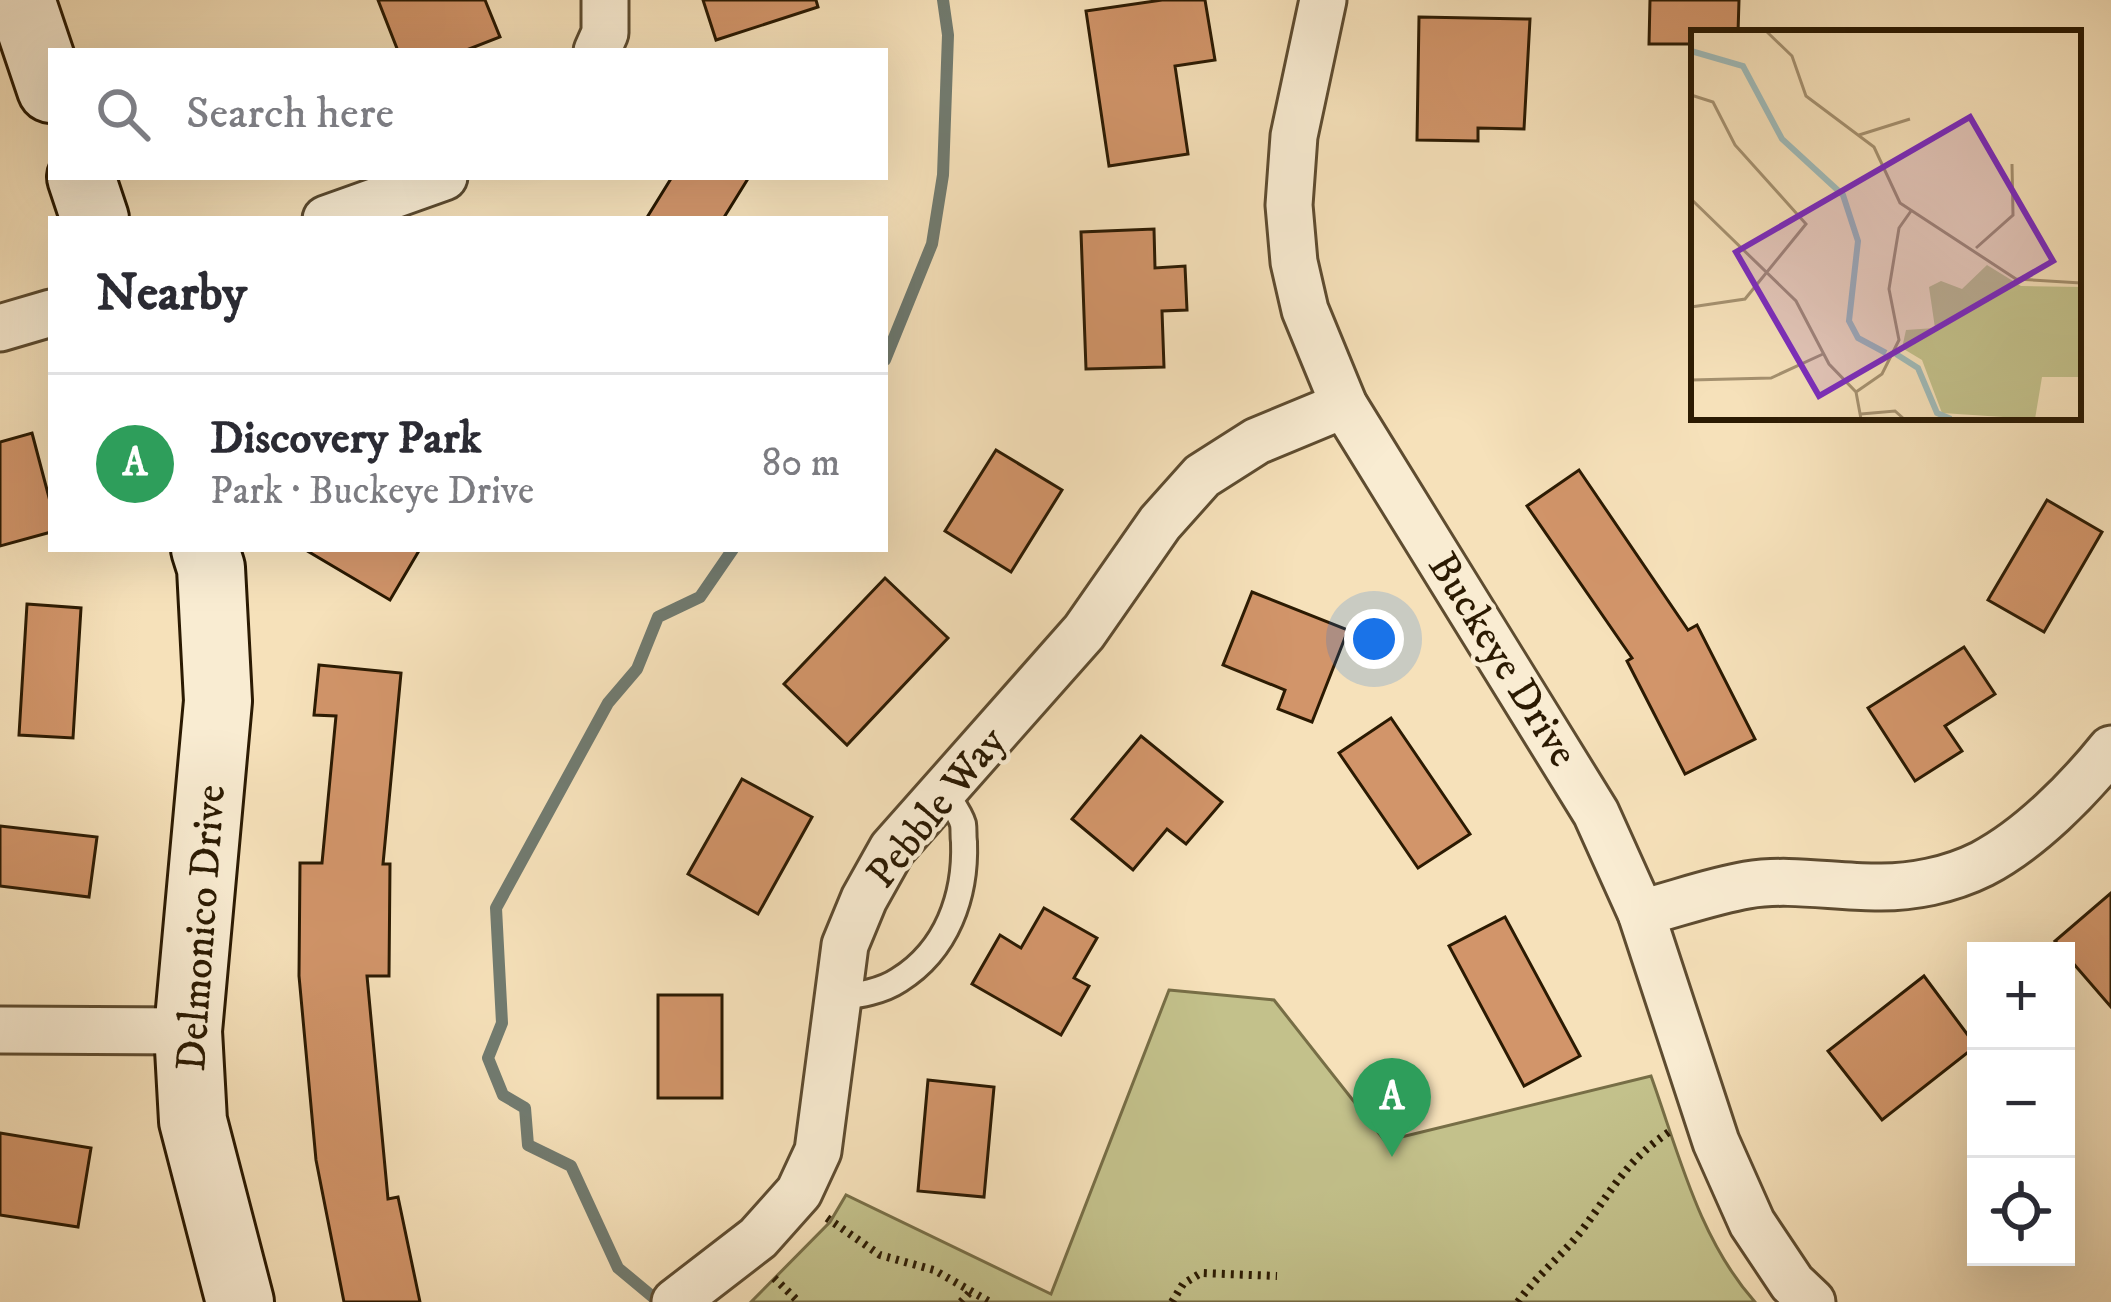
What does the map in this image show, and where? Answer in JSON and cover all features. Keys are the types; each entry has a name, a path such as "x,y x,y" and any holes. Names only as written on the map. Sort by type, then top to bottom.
{"street":[{"path":"21,0 48,80"},
{"path":"598,48 604,33 604,0"},
{"name":"Buckeye Drive","path":"1322,0 1294,136 1289,205 1294,262 1305,310 1344,405 1596,813 1641,913 1716,1142 1752,1223 1792,1283 1812,1302"},
{"path":"82,180 94,216"},
{"path":"334,216 436,180"},
{"path":"0,328 48,314"},
{"name":"Pebble Way","path":"689,1292 758,1238 799,1192 818,1151 845,945 892,849 1084,632 1160,523 1202,476 1257,441 1344,405"},
{"name":"Delmonico Drive","path":"206,552 217,637 218,701 188,1031 193,1121 241,1302"},
{"path":"1641,913 1748,885 1928,883 1982,864 2024,835 2070,795 2111,748"},
{"path":"0,1030 188,1031"}],"lane":[{"path":"837,998 871,993 900,980 948,928 962,892 964,856 963,824 944,791"}],"path":[{"path":"1669,1110 1682,1147"},
{"path":"1518,1302 1580,1233 1644,1148 1675,1128"},
{"path":"822,1215 880,1255 934,1270 990,1302"},
{"path":"1172,1302 1183,1284 1201,1273 1276,1276"},
{"path":"768,1274 799,1302"},
{"path":"961,1302 971,1291"}],"shaded area":[{"path":"1169,990 1274,1000 1385,1141 1651,1076 1705,1223 1755,1302 751,1302 830,1222 846,1195 1051,1294"}],"building":[{"path":"378,0 485,0 500,37 472,48 397,48"},
{"path":"703,0 816,0 818,7 716,40"},
{"path":"1162,0 1205,0 1215,60 1175,66 1188,154 1109,166 1086,11"},
{"path":"1650,0 1739,0 1738,30 1691,30 1691,44 1649,44"},
{"path":"1419,17 1530,19 1524,129 1478,128 1478,141 1417,140"},
{"path":"670,180 747,180 725,216 648,216"},
{"path":"1154,229 1155,268 1185,266 1187,310 1162,311 1164,367 1086,369 1081,232"},
{"path":"32,433 48,494 48,533 0,546 0,442"},
{"path":"996,450 1062,490 1011,572 945,531"},
{"path":"1579,470 1688,630 1697,625 1755,739 1685,774 1627,661 1632,658 1527,506"},
{"path":"2047,500 2102,532 2044,632 1988,600"},
{"path":"309,552 418,552 390,600"},
{"path":"885,578 948,638 847,745 784,684"},
{"path":"1252,592 1348,630 1312,722 1278,709 1285,690 1223,665"},
{"path":"27,604 81,608 73,738 19,735"},
{"path":"1964,647 1995,694 1945,726 1962,751 1915,781 1868,708"},
{"path":"319,665 401,673 383,864 390,864 389,976 367,976 388,1199 398,1197 420,1302 344,1302 316,1160 299,976 300,863 322,863 336,716 314,715"},
{"path":"1391,718 1470,834 1418,868 1339,753"},
{"path":"1141,736 1222,802 1186,844 1167,829 1133,870 1072,819"},
{"path":"742,779 812,817 758,914 688,874"},
{"path":"0,826 97,837 89,897 0,886"},
{"path":"2111,893 2111,1007 2075,965 2075,942 2055,941"},
{"path":"1044,908 1097,938 1074,978 1089,986 1061,1035 972,984 1000,935 1021,948"},
{"path":"1505,917 1580,1056 1524,1086 1449,946"},
{"path":"1924,976 1967,1034 1967,1053 1882,1120 1828,1051"},
{"path":"658,995 722,995 722,1098 658,1098"},
{"path":"928,1080 994,1087 984,1197 918,1191"},
{"path":"0,1133 91,1148 78,1227 0,1215"}],"waterway":[{"path":"888,353 932,244 943,175 948,35 943,0"},
{"path":"659,1302 618,1268 571,1166 528,1145 525,1108 503,1095 488,1058 502,1023 496,908 608,703 637,669 658,617 700,597 731,552"}],"place":[{"name":"Discovery Park","path":"1392,1157"}]}
